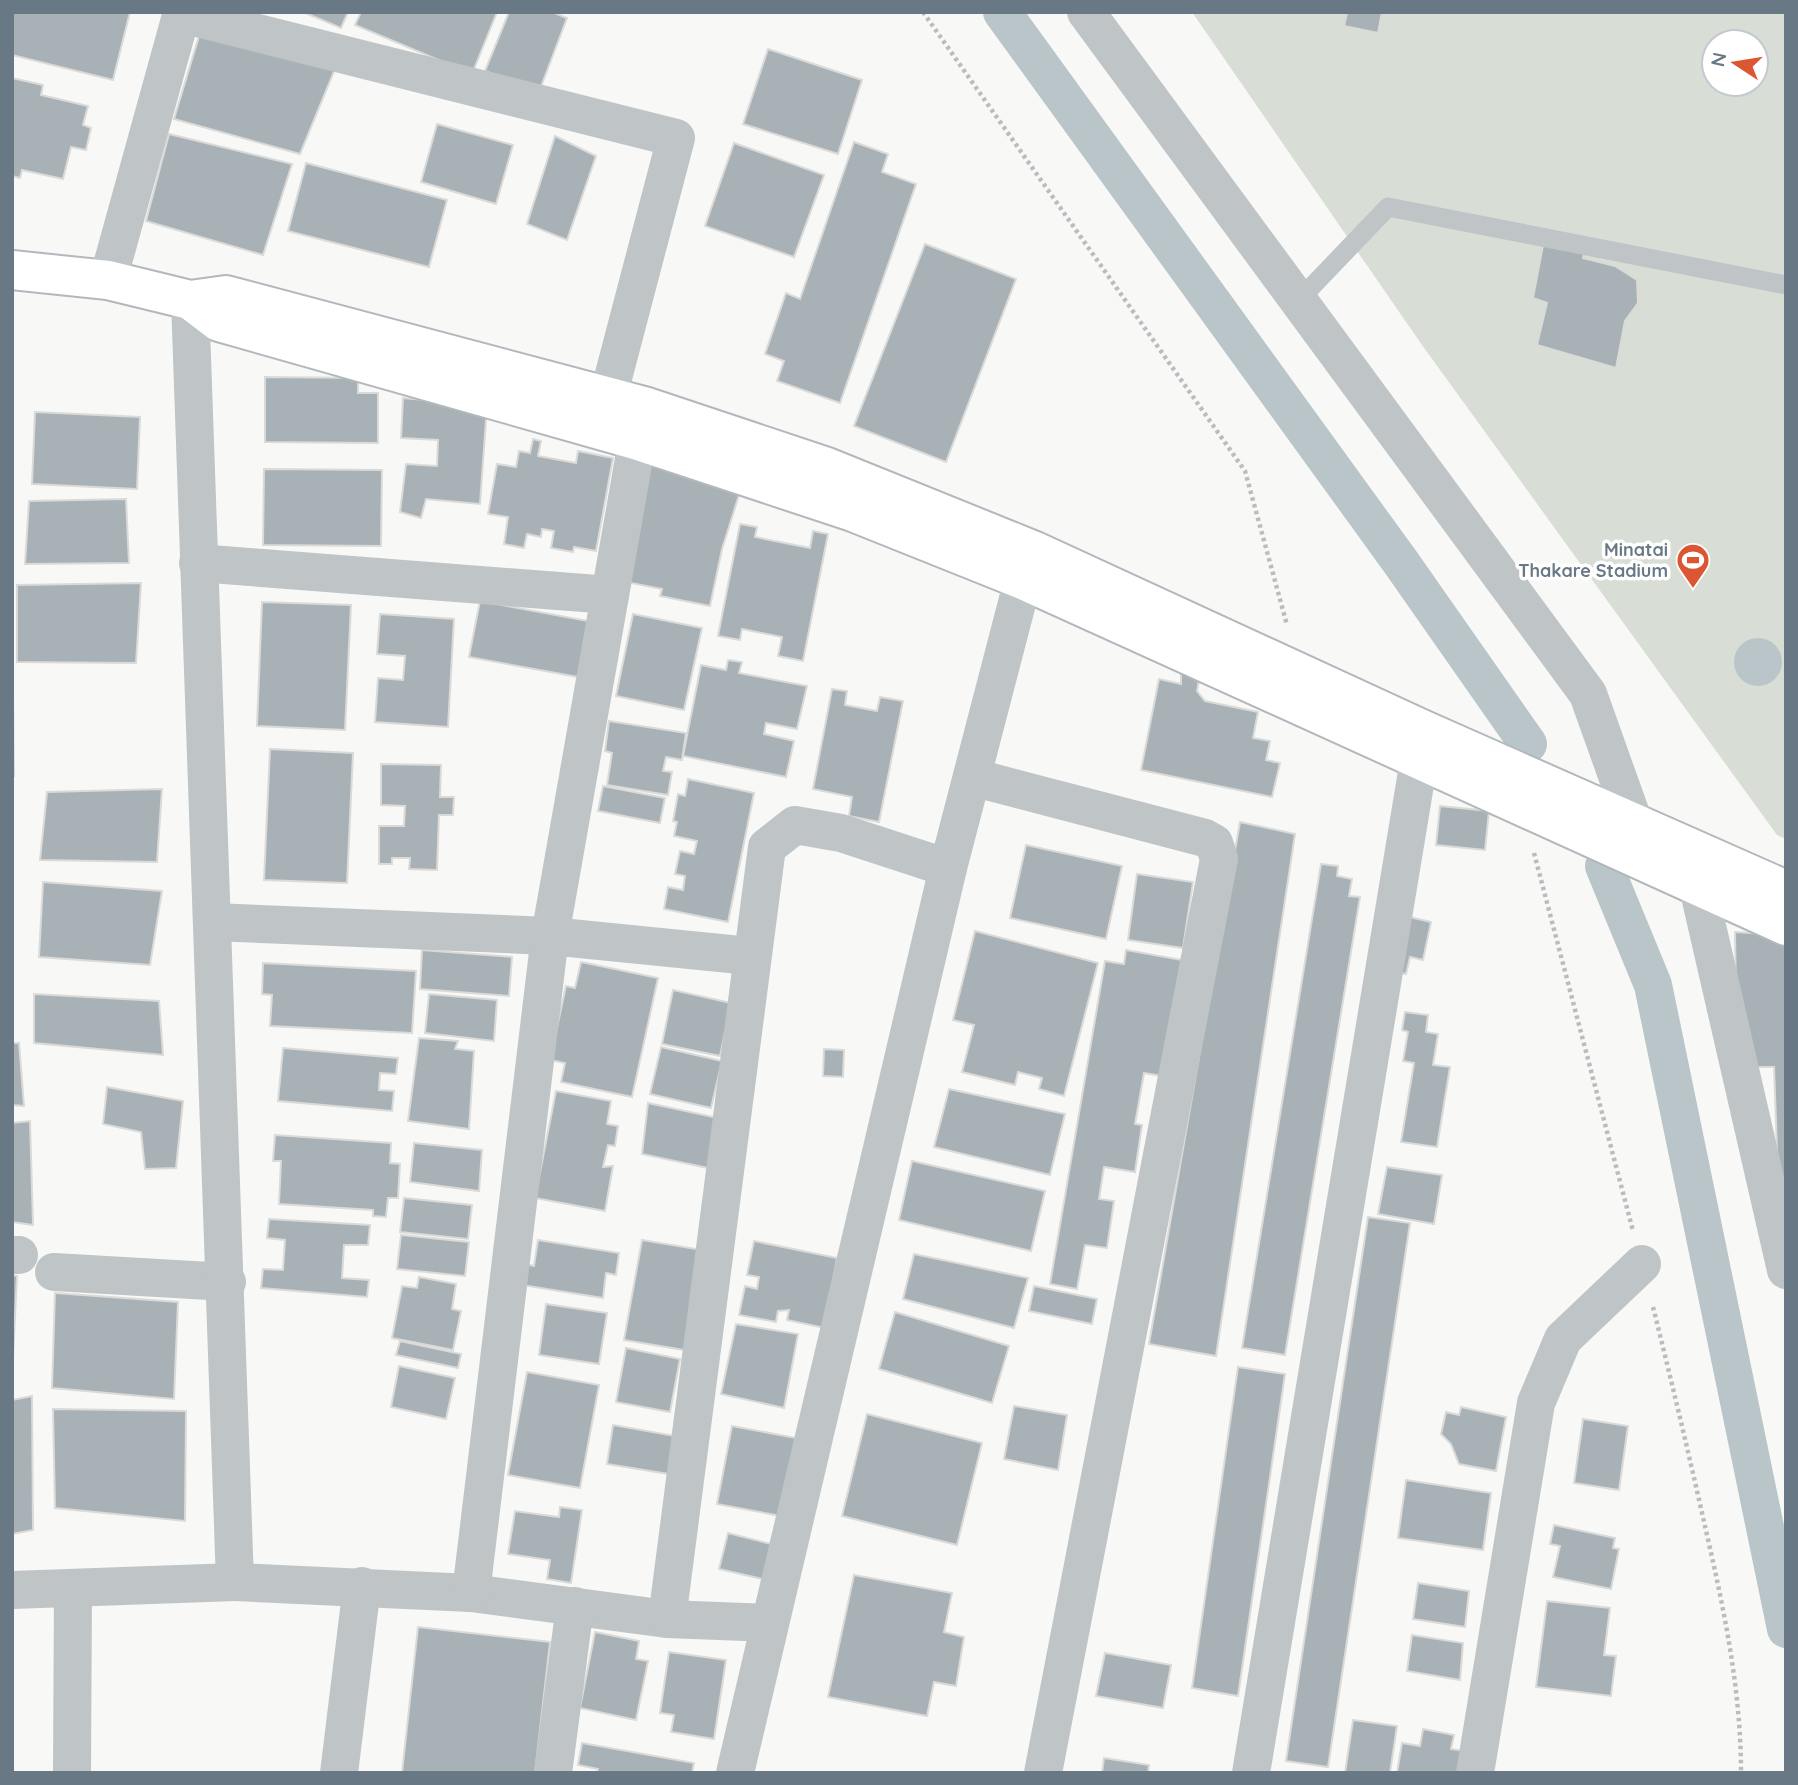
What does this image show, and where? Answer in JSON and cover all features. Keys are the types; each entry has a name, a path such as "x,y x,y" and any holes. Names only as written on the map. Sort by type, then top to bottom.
{"street":[{"path":"1086,12 1588,694 1628,838"},
{"path":"108,280 182,13 676,138 629,414 610,595 550,936 471,1593"},
{"path":"12,270 108,280 190,300 226,295 629,414 827,467 1029,566 1705,873 1786,926"},
{"path":"190,300 219,322 629,414"},
{"path":"190,300 227,1282 235,1582"},
{"path":"198,563 610,595"},
{"path":"1029,566 1300,673 1421,744"},
{"path":"735,1773 948,868 1029,566"},
{"path":"1251,1773 1421,744"},
{"path":"972,776 1205,838 1214,843 1219,859 1043,1773"},
{"path":"667,1619 750,956 767,847 795,825 841,832 948,868"},
{"path":"1705,873 1786,890"},
{"path":"1705,873 1786,1270"},
{"path":"212,922 550,936 750,956"},
{"path":"1475,1773 1536,1404 1563,1339 1642,1264"},
{"path":"54,1272 227,1282"},
{"path":"12,1590 73,1590 235,1582 362,1586 471,1593 667,1619 769,1623"},
{"path":"339,1773 362,1586"},
{"path":"72,1773 73,1590"},
{"path":"553,1773 575,1606"}],"lane":[{"path":"1298,301 1388,207 1786,285"}],"path":[{"path":"923,12 1245,471 1300,673"}],"shaded area":[{"name":"Minatai Thakare Stadium","path":"1192,12 1786,12 1786,839 1777,835 1422,345"},
{"path":"1758,638 1775,645 1782,662 1775,679 1758,686 1741,679 1734,662 1741,645"}],"building":[{"path":"12,12 130,12 113,80 12,55"},
{"path":"303,12 348,12 341,28"},
{"path":"361,12 497,12 472,74 355,25"},
{"path":"509,12 552,12 567,18 539,92 485,71"},
{"path":"1344,12 1382,12 1378,33 1344,26 1347,13"},
{"path":"200,33 335,69 300,154 174,119"},
{"path":"768,49 862,80 838,154 743,124"},
{"path":"12,78 43,85 41,95 88,106 83,125 91,128 86,150 71,147 63,179 22,170 20,178 12,176"},
{"path":"437,124 513,145 496,204 421,182"},
{"path":"169,134 292,164 263,255 146,221"},
{"path":"555,136 596,156 567,240 527,224"},
{"path":"854,142 888,154 882,172 916,184 840,403 777,381 784,361 765,354 786,293 800,299"},
{"path":"734,143 824,175 794,257 705,226"},
{"path":"306,163 447,200 429,267 288,231"},
{"path":"1544,240 1585,250 1583,258 1615,266 1637,280 1638,303 1625,321 1616,368 1537,345 1547,303 1533,298"},
{"path":"925,244 1016,279 946,462 854,426"},
{"path":"265,377 358,378 358,393 378,393 378,443 265,442"},
{"path":"403,398 487,406 480,504 426,499 421,518 400,512 406,464 437,466 438,440 401,438"},
{"path":"35,412 140,417 137,489 32,484"},
{"path":"533,439 541,441 538,456 576,463 578,451 613,458 596,551 574,547 573,552 551,548 554,531 542,529 541,537 527,534 524,548 504,544 508,517 488,514 497,464 516,467 519,451 530,453"},
{"path":"649,461 739,495 722,549 710,606 660,596 662,589 626,582"},
{"path":"264,469 382,470 381,546 263,545"},
{"path":"126,499 129,563 25,564 29,501"},
{"path":"740,524 757,527 755,537 810,548 813,531 828,534 803,661 778,656 782,637 742,629 740,640 718,636"},
{"path":"141,583 136,663 17,662 17,585"},
{"path":"480,601 588,621 578,677 469,657"},
{"path":"262,602 351,605 345,730 257,726"},
{"path":"380,614 454,619 448,727 375,722 378,678 403,680 405,656 377,654"},
{"path":"633,614 702,628 684,710 616,696"},
{"path":"728,660 742,662 739,673 807,686 797,729 766,723 764,734 794,741 786,777 683,756 701,665 726,670"},
{"path":"1181,671 1200,675 1197,691 1205,701 1258,712 1253,738 1270,741 1266,760 1280,763 1272,797 1141,770 1159,679 1181,684"},
{"path":"832,689 847,691 845,705 877,711 880,697 903,701 879,822 849,816 852,797 813,789"},
{"path":"13,695 14,776 12,776"},
{"path":"609,721 686,733 682,760 666,757 663,771 672,772 668,795 607,785 612,753 605,751"},
{"path":"270,749 353,753 347,883 264,880"},
{"path":"381,764 441,765 440,797 454,797 453,815 439,815 437,870 409,869 410,858 392,858 392,864 379,864 379,826 404,826 405,806 381,805"},
{"path":"688,779 754,793 728,922 664,909 668,887 683,890 685,876 675,874 680,851 694,854 697,841 674,836 677,822 673,821 678,794 685,796"},
{"path":"603,786 665,798 660,823 598,811"},
{"path":"162,789 157,862 40,860 47,792"},
{"path":"1440,806 1489,811 1485,850 1436,845"},
{"path":"1240,822 1295,834 1216,1356 1149,1344"},
{"path":"1026,845 1122,866 1106,939 1010,918"},
{"path":"1321,864 1338,866 1337,876 1352,879 1349,896 1360,897 1285,1355 1242,1348"},
{"path":"1137,874 1193,882 1183,948 1128,940"},
{"path":"43,882 162,891 150,965 39,957"},
{"path":"1401,915 1431,922 1423,960 1410,957 1406,974 1389,971"},
{"path":"975,931 1098,963 1064,1096 1039,1089 1042,1078 1018,1072 1015,1085 962,1072 974,1025 953,1020"},
{"path":"1735,932 1781,935 1786,944 1786,1202 1778,1176 1774,1067 1749,1067 1736,998"},
{"path":"422,950 512,957 509,996 420,989"},
{"path":"1126,950 1182,960 1162,1076 1144,1073 1135,1124 1142,1125 1135,1172 1104,1167 1099,1199 1114,1201 1107,1248 1085,1245 1077,1289 1050,1284 1105,961 1124,964"},
{"path":"581,962 658,978 632,1097 561,1082 565,1063 550,1060 566,986 575,988"},
{"path":"263,963 416,971 412,1033 270,1026 272,995 262,994"},
{"path":"673,990 731,1003 720,1056 662,1044"},
{"path":"34,994 159,1001 163,1055 34,1043"},
{"path":"429,994 497,1000 494,1041 425,1033"},
{"path":"1405,1012 1428,1015 1426,1032 1438,1034 1433,1065 1450,1067 1437,1147 1401,1142 1414,1063 1403,1061 1408,1032 1402,1030"},
{"path":"419,1038 458,1041 455,1049 474,1051 469,1129 408,1121"},
{"path":"12,1043 19,1043 24,1106 12,1105"},
{"path":"661,1047 722,1061 711,1108 650,1094"},
{"path":"283,1048 398,1058 396,1074 380,1073 379,1090 394,1091 392,1111 278,1101"},
{"path":"824,1049 844,1050 843,1077 823,1076"},
{"path":"107,1087 183,1101 176,1168 145,1169 141,1132 103,1124"},
{"path":"949,1089 1065,1114 1050,1175 934,1147"},
{"path":"556,1091 611,1101 607,1124 618,1126 615,1146 608,1145 603,1167 613,1166 605,1211 535,1198"},
{"path":"648,1103 718,1118 708,1168 642,1154"},
{"path":"30,1121 33,1225 12,1222 12,1123"},
{"path":"275,1135 391,1143 390,1163 400,1164 398,1198 388,1198 386,1217 373,1216 373,1210 279,1204 281,1161 273,1161"},
{"path":"414,1143 482,1150 479,1191 410,1182"},
{"path":"912,1161 1045,1191 1031,1251 899,1220"},
{"path":"1387,1167 1442,1175 1434,1224 1378,1214"},
{"path":"404,1198 472,1205 468,1239 400,1232"},
{"path":"1368,1217 1410,1223 1328,1767 1286,1761"},
{"path":"269,1219 370,1225 368,1245 344,1245 342,1278 369,1280 367,1297 261,1288 263,1269 283,1270 285,1240 267,1238"},
{"path":"401,1235 469,1242 465,1276 397,1269"},
{"path":"538,1240 619,1253 616,1275 606,1273 603,1298 522,1285 526,1264 534,1266"},
{"path":"642,1240 708,1251 690,1351 624,1340"},
{"path":"754,1241 837,1258 825,1328 787,1320 789,1310 778,1311 776,1322 739,1315 745,1286 757,1289 759,1277 747,1275"},
{"path":"914,1254 1028,1278 1014,1328 903,1299"},
{"path":"12,1275 17,1276 12,1378"},
{"path":"419,1277 456,1284 452,1309 461,1311 453,1350 392,1338 402,1286 417,1288"},
{"path":"1034,1286 1097,1299 1092,1324 1029,1311"},
{"path":"55,1293 178,1302 174,1399 52,1388"},
{"path":"546,1304 607,1313 599,1364 539,1355"},
{"path":"895,1312 1009,1346 992,1403 879,1369"},
{"path":"736,1324 798,1334 784,1408 721,1394"},
{"path":"400,1341 461,1354 458,1368 396,1355"},
{"path":"626,1348 680,1359 670,1412 616,1402"},
{"path":"399,1366 455,1378 446,1419 391,1407"},
{"path":"1238,1367 1285,1374 1238,1696 1192,1688"},
{"path":"527,1372 599,1385 580,1488 508,1475"},
{"path":"32,1396 33,1530 12,1534 12,1400"},
{"path":"1014,1406 1067,1415 1058,1470 1004,1459"},
{"path":"1461,1407 1506,1417 1496,1471 1459,1464 1451,1444 1441,1434 1446,1412 1459,1415"},
{"path":"53,1409 186,1411 185,1521 55,1508"},
{"path":"867,1414 982,1443 957,1545 842,1516"},
{"path":"1583,1419 1628,1426 1619,1490 1574,1483"},
{"path":"613,1425 675,1436 669,1474 607,1464"},
{"path":"732,1426 796,1438 781,1516 717,1504"},
{"path":"1406,1480 1491,1493 1483,1550 1398,1538"},
{"path":"560,1507 582,1510 571,1583 547,1579 550,1560 508,1554 515,1511 559,1517"},
{"path":"1554,1525 1615,1538 1613,1548 1619,1549 1611,1589 1553,1577 1560,1546 1550,1544"},
{"path":"728,1533 779,1546 771,1581 719,1569"},
{"path":"854,1575 952,1593 944,1632 964,1637 956,1686 934,1682 927,1716 828,1697"},
{"path":"1418,1583 1469,1591 1465,1627 1413,1619"},
{"path":"1547,1601 1610,1608 1604,1655 1616,1656 1611,1696 1536,1687"},
{"path":"418,1627 550,1642 535,1773 402,1773"},
{"path":"595,1632 639,1641 636,1659 648,1661 636,1720 580,1708"},
{"path":"1412,1635 1463,1643 1460,1680 1407,1671"},
{"path":"669,1652 726,1660 714,1739 671,1732 674,1715 660,1713"},
{"path":"1105,1653 1171,1665 1163,1708 1096,1696"},
{"path":"1353,1720 1397,1726 1390,1773 1345,1773"},
{"path":"1423,1729 1454,1735 1451,1749 1465,1751 1461,1773 1397,1773 1402,1743 1420,1746"},
{"path":"582,1743 694,1763 692,1773 597,1773 598,1769 578,1765"},
{"path":"1104,1758 1149,1765 1148,1773 1102,1773"}],"waterway":[{"path":"1002,12 1402,564 1528,744"},
{"path":"1604,866 1653,985 1786,1629"}],"place":[{"name":"Minatai Thakare Stadium","path":"1693,590"}]}
